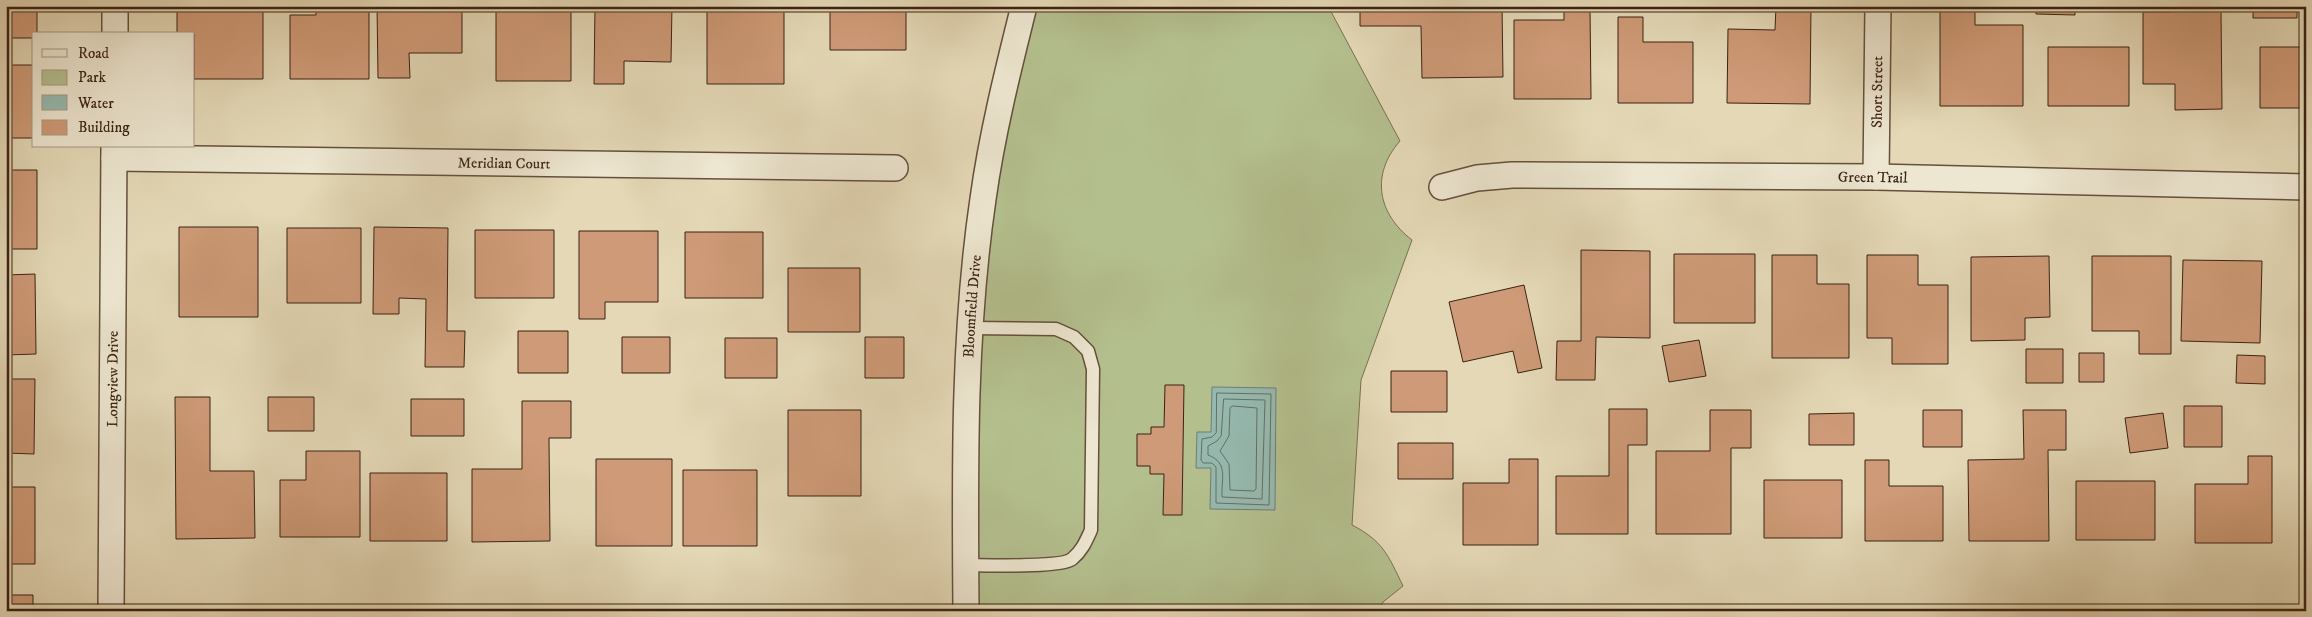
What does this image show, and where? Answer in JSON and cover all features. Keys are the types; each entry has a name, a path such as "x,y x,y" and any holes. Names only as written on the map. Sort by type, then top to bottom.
{"street":[{"path":"115,6 115,32"},
{"name":"Bloomfield Drive","path":"966,611 967,402 970,328 983,198 1007,78 1024,6"},
{"name":"Short Street","path":"1876,177 1878,6"},
{"name":"Meridian Court","path":"114,152 895,168"},
{"name":"Longview Drive","path":"111,611 114,152"},
{"name":"Green Trail","path":"1442,187 1477,178 1512,175 1876,177 2306,187"}],"lane":[{"path":"966,565 1052,564 1070,561 1083,548 1091,530 1093,369 1088,351 1074,337 1056,329 970,328"}],"green space":[{"path":"1024,6 1328,6 1400,141 1384,167 1382,193 1385,206 1392,218 1400,230 1412,240 1361,380 1352,525 1371,537 1384,550 1403,586 1383,602 1377,611 966,611 970,328"}],"water":[{"path":"1212,387 1276,388 1275,510 1210,509 1211,468 1196,468 1197,432 1211,432"}],"building":[{"path":"6,6 37,6 37,32 32,32 32,38 6,38"},
{"path":"177,6 263,8 263,79 195,79 195,32 177,32"},
{"path":"316,6 369,6 369,79 290,79 290,15 316,15"},
{"path":"377,6 462,6 462,53 409,53 410,78 378,78"},
{"path":"496,6 571,7 571,81 496,81"},
{"path":"595,6 672,6 671,62 624,61 624,84 594,84"},
{"path":"830,6 906,6 906,50 830,50"},
{"path":"1360,6 1502,6 1503,77 1422,78 1421,26 1360,26"},
{"path":"1564,6 1611,6 1590,8 1591,99 1514,99 1514,20 1564,20"},
{"path":"1662,6 1715,6 1715,11 1662,11"},
{"path":"1776,6 1811,6 1810,104 1727,103 1728,29 1775,30"},
{"path":"1940,6 1975,6 1975,25 2023,25 2023,106 1940,106"},
{"path":"2036,6 2075,6 2075,15 2036,14"},
{"path":"2170,6 2200,6 2200,11 2221,11 2222,109 2175,110 2175,84 2143,84 2143,12 2170,12"},
{"path":"2253,6 2297,6 2297,18 2253,18"},
{"path":"707,8 784,8 784,84 707,84"},
{"path":"1618,17 1643,17 1643,42 1693,42 1693,103 1618,103"},
{"path":"2048,47 2129,47 2129,106 2048,106"},
{"path":"2260,47 2306,47 2306,108 2260,108"},
{"path":"6,65 32,65 32,138 6,138"},
{"path":"6,170 37,170 37,249 6,249"},
{"path":"179,227 258,227 258,317 179,317"},
{"path":"374,227 448,228 447,331 465,331 464,367 425,367 426,299 399,298 399,314 373,314"},
{"path":"287,228 361,228 361,303 287,303"},
{"path":"475,230 554,230 554,298 475,298"},
{"path":"579,231 658,231 658,302 605,302 605,319 579,319"},
{"path":"685,232 763,232 763,298 685,298"},
{"path":"1581,250 1650,251 1650,338 1596,337 1595,380 1556,380 1557,341 1581,341"},
{"path":"1674,254 1755,254 1755,323 1674,323"},
{"path":"1772,255 1817,255 1817,284 1849,284 1849,358 1772,358"},
{"path":"1867,255 1918,255 1918,285 1948,285 1948,364 1892,364 1892,338 1867,338"},
{"path":"2049,256 2050,317 2025,318 2025,340 1971,341 1971,257"},
{"path":"2092,256 2171,256 2171,354 2139,354 2139,331 2092,331"},
{"path":"2183,260 2262,261 2260,343 2181,341"},
{"path":"788,268 860,268 860,332 788,332"},
{"path":"35,274 36,354 6,355 6,275"},
{"path":"1524,285 1542,368 1518,373 1513,351 1463,362 1449,302"},
{"path":"518,331 568,331 568,373 518,373"},
{"path":"622,337 670,337 670,373 622,373"},
{"path":"865,337 904,337 904,378 865,378"},
{"path":"725,338 777,338 777,378 725,378"},
{"path":"1699,340 1706,376 1669,382 1662,346"},
{"path":"2026,349 2063,349 2063,383 2026,383"},
{"path":"2079,353 2104,353 2104,382 2079,382"},
{"path":"2237,355 2265,356 2265,384 2236,383"},
{"path":"1391,371 1447,371 1447,412 1391,412"},
{"path":"6,379 35,379 34,454 6,453"},
{"path":"1165,385 1184,385 1182,515 1163,515 1164,474 1150,474 1150,466 1137,466 1137,434 1151,434 1151,427 1164,427"},
{"path":"175,397 210,397 210,471 254,471 255,538 176,539"},
{"path":"268,397 314,397 314,431 268,431"},
{"path":"411,399 464,399 464,436 411,436"},
{"path":"522,401 571,401 571,438 549,438 550,541 472,542 472,469 522,469"},
{"path":"2184,406 2222,406 2222,447 2184,447"},
{"path":"1609,409 1647,409 1647,445 1628,445 1628,534 1556,534 1556,476 1609,476"},
{"path":"788,410 861,410 861,496 788,496"},
{"path":"1710,410 1751,410 1751,448 1731,448 1731,534 1656,534 1656,451 1710,451"},
{"path":"1923,410 1962,410 1962,447 1923,447"},
{"path":"2023,410 2066,410 2066,450 2048,450 2049,541 1969,541 1968,460 2024,459"},
{"path":"1854,413 1854,445 1809,445 1809,414"},
{"path":"2163,413 2168,448 2130,453 2125,418"},
{"path":"1398,443 1453,443 1453,479 1398,479"},
{"path":"306,451 360,451 360,537 280,537 280,480 306,480"},
{"path":"2248,456 2272,456 2272,543 2195,543 2195,484 2248,484"},
{"path":"596,459 672,459 672,546 596,546"},
{"path":"1509,459 1538,459 1538,545 1463,545 1463,483 1509,483"},
{"path":"1865,460 1889,460 1889,486 1943,486 1943,541 1865,541"},
{"path":"683,470 757,470 757,546 683,546"},
{"path":"370,473 447,473 447,541 370,541"},
{"path":"1764,480 1842,480 1842,538 1764,538"},
{"path":"2076,481 2155,481 2155,540 2076,540"},
{"path":"6,487 35,487 35,564 6,564"},
{"path":"6,595 33,595 33,611 6,611"}]}
